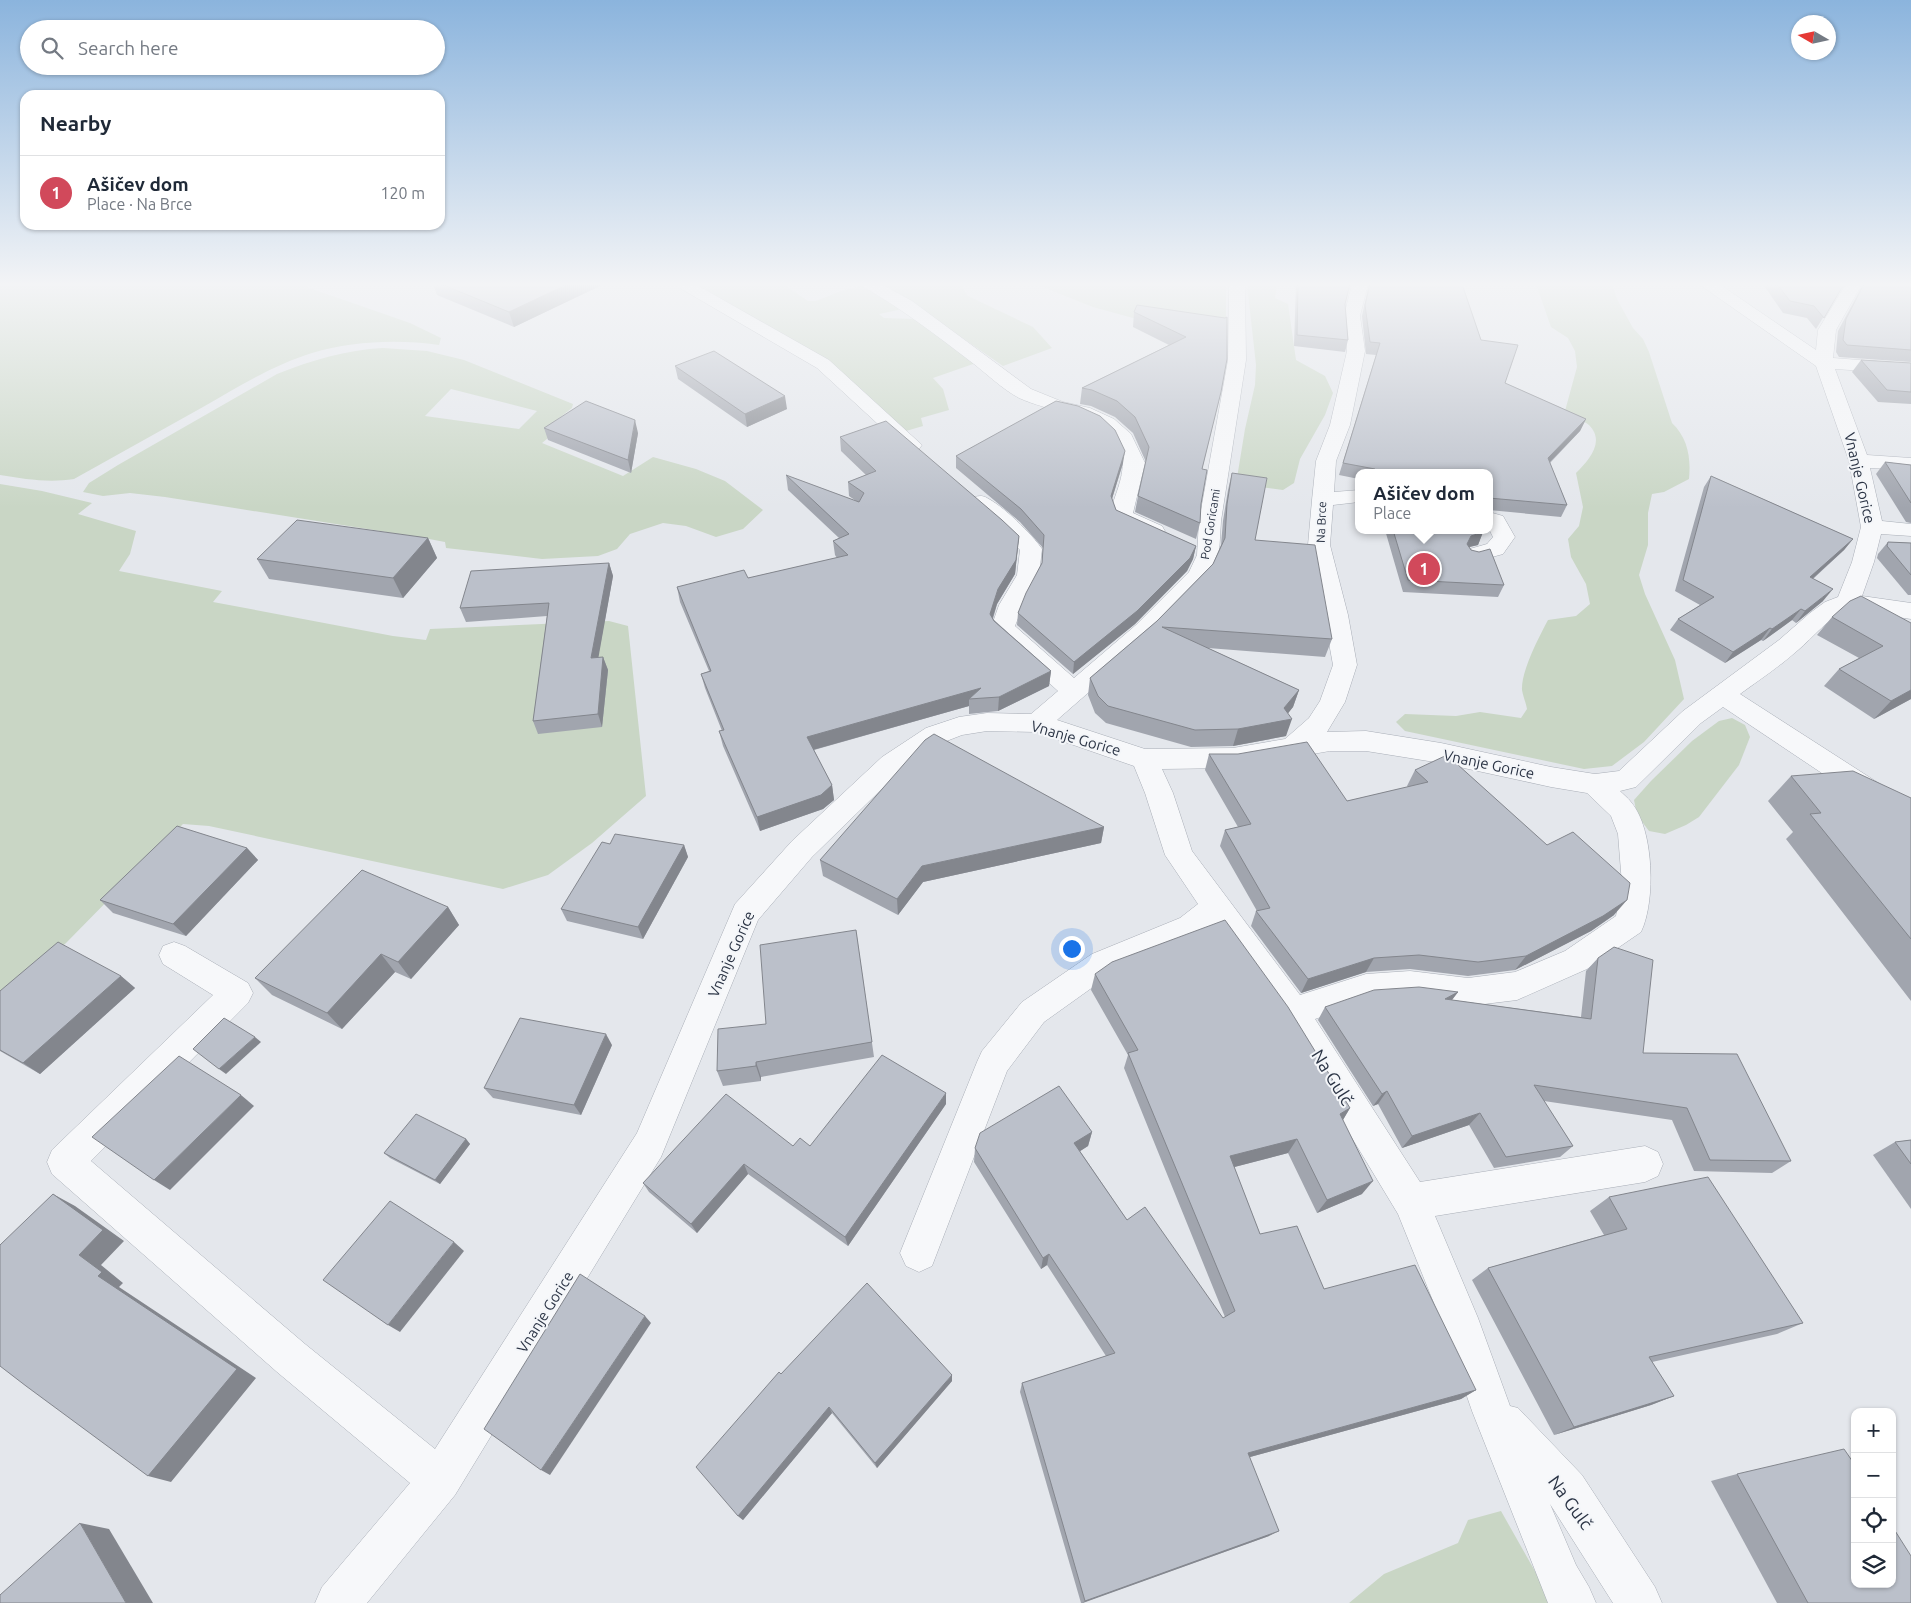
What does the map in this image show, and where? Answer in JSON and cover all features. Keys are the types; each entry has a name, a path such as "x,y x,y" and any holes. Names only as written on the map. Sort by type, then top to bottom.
{"street":[{"path":"814,359 823,364 925,457"},
{"path":"978,359 1024,393 1057,406 1083,412 1107,423 1124,438 1135,463 1122,510 1123,516 1168,538"},
{"name":"Pod Goricami","path":"1037,723 1144,631 1199,575 1200,552 1210,521 1238,359"},
{"name":"Na Brce","path":"1294,747 1318,725 1332,702 1345,665 1336,615 1319,545 1326,460 1340,425 1354,359"},
{"path":"1817,359 1824,364 1911,369"},
{"name":"Vnanje Gorice","path":"338,1603 440,1480 649,1144 746,913 802,849 891,764 935,735 959,726 987,722 1037,723 1144,759 1233,758 1330,740 1366,741 1441,753 1551,777 1595,784 1626,780 1692,717 1788,646 1818,618 1833,607 1848,602 1863,562 1872,527 1859,461 1824,364 1824,359"},
{"path":"1859,461 1911,464"},
{"path":"962,488 1011,528 1031,549 1028,575 1011,605 1003,628 1073,691"},
{"path":"1322,500 1355,496"},
{"path":"1474,555 1496,549 1504,537 1493,520"},
{"path":"1872,527 1911,530"},
{"path":"1848,602 1911,610"},
{"path":"1848,602 1880,617 1896,628"},
{"path":"1722,694 1911,818"},
{"name":"Na Gulč","path":"1144,759 1159,793 1179,855 1293,1012 1411,1202 1459,1318 1492,1411 1560,1581 1573,1603"},
{"path":"1293,1012 1366,988 1410,985 1468,992 1517,986 1576,960 1630,923 1637,884 1632,834 1622,810 1595,784"},
{"path":"918,1253 994,1062 1032,1012 1103,963 1191,927 1217,906"},
{"path":"174,955 237,993 65,1162 291,1358 440,1480"},
{"path":"1411,1202 1645,1164"},
{"name":"Na Gulč","path":"1492,1411 1566,1490 1639,1603"}],"green space":[{"path":"0,359 296,359 256,377 74,479 46,481 0,475"},
{"path":"320,359 464,360 573,404 572,408 554,422 563,426 542,443 623,476 653,457 696,469 725,481 763,510 743,529 716,537 686,526 663,523 630,534 617,549 598,556 542,559 446,548 445,542 424,538 165,497 130,493 103,496 83,492 89,483 118,465 277,374","holes":["451,389 537,411 519,429 425,416"]},
{"path":"823,359 970,359 976,363 933,378 943,389 949,410 921,418 923,426 906,431 830,363"},
{"path":"993,359 1023,359 1003,366"},
{"path":"1255,359 1296,359 1325,376 1333,393 1325,415 1300,459 1294,483 1283,490 1236,484 1245,429 1255,385"},
{"path":"1576,359 1651,359 1672,423 1685,442 1689,456 1689,479 1664,492 1652,494 1648,513 1648,545 1639,575 1645,594 1675,660 1684,699 1644,742 1612,766 1584,769 1405,731 1396,722 1405,714 1456,716 1480,712 1521,718 1527,709 1522,690 1524,673 1548,620 1576,616 1590,604 1586,584 1571,557 1568,539 1579,526 1583,507 1576,473 1590,457 1596,444 1594,431 1589,425 1565,411 1577,367"},
{"path":"0,484 42,491 92,503 78,514 136,531 130,554 119,571 222,591 213,602 393,636 426,640 430,629 609,621 628,626 646,796 592,843 548,875 503,889 209,826 183,824 66,943 0,1004"},
{"path":"1732,718 1745,725 1750,737 1739,765 1699,817 1665,834 1649,831 1637,815 1634,800 1692,741 1719,721"},
{"path":"1501,1511 1553,1603 1349,1603 1384,1574 1458,1543 1468,1520"}],"building":[{"path":"694,359 726,359 785,396 745,414 675,366"},
{"path":"1142,359 1227,359 1202,469 1207,470 1200,523 1138,496 1149,447 1135,417 1117,401 1092,390 1082,388"},
{"path":"1375,359 1513,359 1505,383 1586,419 1548,458 1567,505 1493,498 1493,469 1375,469 1343,463"},
{"path":"1861,360 1911,363 1911,392 1887,390"},
{"path":"586,401 635,420 628,460 544,428"},
{"path":"1056,401 1078,406 1100,416 1115,430 1125,451 1111,496 1116,510 1196,546 1190,558 1137,611 1074,662 1018,613 1042,563 1044,535 1021,509 956,456"},
{"path":"886,421 1019,536 1016,560 998,589 990,614 994,621 1051,671 999,697 969,699 981,688 807,737 832,785 821,795 757,817 719,731 724,730 701,674 711,671 677,587 744,570 748,578 848,555 833,541 849,534 786,475 859,502 864,493 848,482 876,471 840,437"},
{"path":"1885,462 1911,465 1911,503"},
{"path":"1232,473 1267,478 1255,540 1315,545 1332,639 1162,627 1299,690 1284,708 1292,719 1238,729 1195,730 1108,706 1098,696 1090,678 1157,621 1213,564 1225,538 1227,504"},
{"path":"1711,476 1853,539 1810,577 1833,589 1805,611 1801,609 1733,652 1678,619 1714,597 1683,580"},
{"path":"297,520 428,538 393,578 257,559"},
{"path":"1394,534 1477,534 1471,536 1467,544 1471,550 1479,552 1490,549 1504,585 1408,580"},
{"path":"1888,542 1911,543 1911,575 1887,546"},
{"path":"609,563 591,658 603,657 598,714 533,721 549,603 460,608 471,571"},
{"path":"1861,596 1911,623 1911,690 1891,701 1839,669 1883,646 1832,617 1850,601"},
{"path":"934,734 1104,827 922,866 897,899 820,860 925,740"},
{"path":"1307,742 1347,801 1428,782 1415,770 1447,755 1547,845 1573,832 1630,883 1627,900 1603,916 1526,956 1478,962 1419,955 1374,958 1308,979 1256,911 1270,908 1225,830 1251,824 1209,754 1238,754"},
{"path":"1853,771 1911,798 1911,939 1810,814 1821,813 1791,776"},
{"path":"177,826 247,848 173,924 100,900"},
{"path":"615,834 684,845 638,927 561,909 602,842 610,844"},
{"path":"362,870 448,907 398,962 381,954 327,1013 255,978"},
{"path":"1225,920 1288,1007 1350,1108 1340,1114 1373,1181 1327,1200 1297,1139 1230,1156 1260,1234 1297,1226 1324,1289 1415,1265 1476,1390 1248,1453 1279,1531 1085,1601 1022,1383 1115,1353 1049,1254 1043,1258 975,1148 980,1133 1059,1086 1092,1132 1074,1143 1127,1220 1145,1207 1223,1318 1235,1311 1128,1053 1138,1050 1095,974 1112,962"},
{"path":"856,930 872,1042 756,1062 756,1066 717,1071 718,1029 766,1024 760,945"},
{"path":"58,942 121,976 23,1063 0,1050 0,991"},
{"path":"1614,947 1653,960 1643,1053 1737,1054 1791,1161 1710,1160 1687,1108 1534,1085 1573,1146 1506,1157 1480,1113 1412,1136 1387,1091 1382,1094 1325,1007 1374,990 1419,987 1458,992 1445,999 1591,1019 1598,958"},
{"path":"224,1018 255,1037 219,1069 193,1049"},
{"path":"520,1018 606,1034 574,1105 484,1088"},
{"path":"882,1055 946,1093 845,1237 744,1164 691,1224 643,1183 726,1094 793,1146 800,1138 810,1146"},
{"path":"179,1056 241,1095 154,1180 92,1137"},
{"path":"416,1114 466,1139 435,1180 384,1153"},
{"path":"1911,1140 1911,1164 1895,1142"},
{"path":"1708,1177 1803,1323 1649,1357 1674,1396 1574,1427 1488,1268 1627,1229 1609,1197"},
{"path":"53,1194 103,1230 79,1255 102,1272 98,1276 237,1369 148,1476 0,1366 0,1245"},
{"path":"390,1201 454,1242 388,1325 323,1280"},
{"path":"580,1274 645,1316 541,1470 484,1429"},
{"path":"867,1283 952,1375 875,1463 829,1407 738,1516 696,1467 779,1372 781,1374"},
{"path":"1844,1449 1851,1459 1851,1588 1896,1588 1896,1532 1911,1556 1911,1603 1808,1603 1737,1474"},
{"path":"80,1523 126,1603 0,1603 0,1595"}],"place":[{"name":"Ašičev dom","path":"1424,569"}]}
